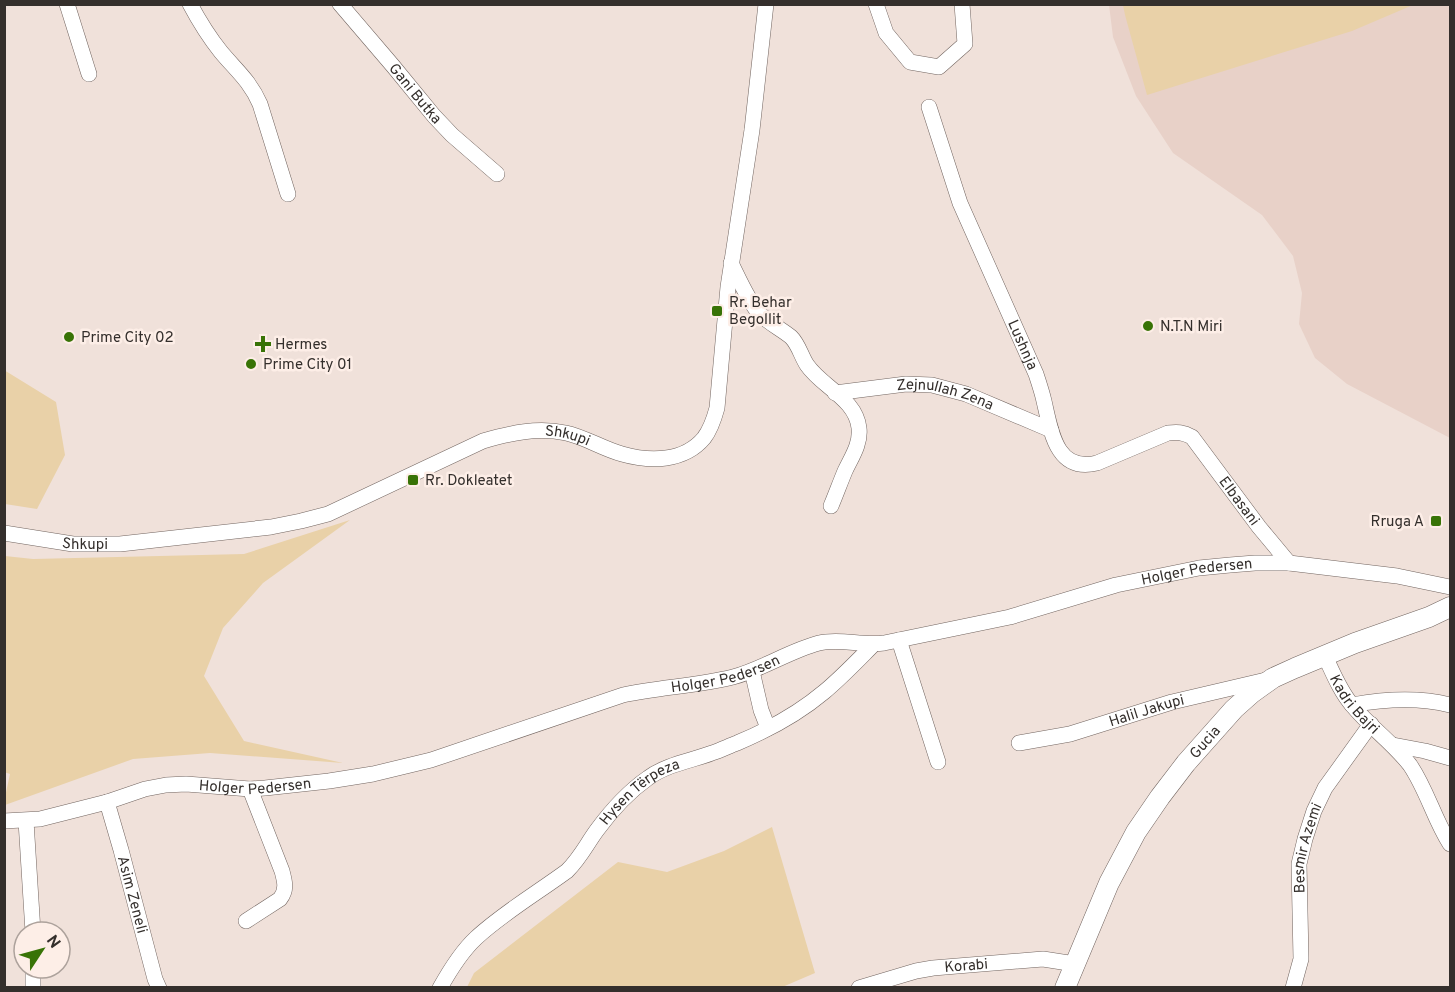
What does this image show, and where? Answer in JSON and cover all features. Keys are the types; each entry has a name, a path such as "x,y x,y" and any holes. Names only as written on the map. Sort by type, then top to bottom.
{"street":[{"path":"67,4 89,74"},
{"path":"190,4 209,36 238,69 255,93 288,194"},
{"name":"Gani Butka","path":"340,4 434,116 497,174"},
{"name":"Shkupi","path":"4,533 73,544 120,544 301,521 328,514 483,441 530,430 568,433 621,454 640,458 660,459 678,455 692,448 704,438 712,425 717,408 731,263 752,130 766,4"},
{"path":"876,4 886,33 910,62 939,67 966,44 962,5"},
{"name":"Lushnja","path":"929,107 960,203 1036,374 1058,450 1073,462 1082,465 1097,464 1168,433 1185,433 1192,437"},
{"path":"731,263 756,310 769,323 790,336 798,346 806,364 825,385 848,404 855,414 859,426 859,438 831,506"},
{"name":"Zejnullah Zena","path":"835,393 906,384 932,385 966,394 1051,430"},
{"name":"Elbasani","path":"1192,437 1259,527 1290,563"},
{"name":"Holger Pedersen","path":"4,821 26,821 54,816 145,789 186,784 250,789 329,781 402,768 497,739 530,725 623,694 731,677 752,671 820,643 833,641 874,644 899,640 1010,617 1116,585 1199,568 1255,563 1290,563 1397,576 1450,587"},
{"name":"Gucia","path":"1065,987 1109,883 1136,832 1186,763 1234,709 1251,693 1273,678 1450,607"},
{"path":"899,640 938,762"},
{"name":"Hysen Tërpeza","path":"440,987 461,954 475,939 567,871 615,808 649,777 668,767 713,753 795,713 844,674 874,644"},
{"name":"Kadri Bajri","path":"1325,656 1336,680 1352,705 1393,745 1418,778 1450,844"},
{"path":"752,671 761,710 768,728"},
{"name":"Halil Jakupi","path":"1019,743 1070,734 1172,702 1273,678"},
{"path":"1352,705 1379,700 1408,700 1450,705"},
{"name":"Besmir Azemi","path":"1293,987 1301,959 1299,864 1305,839 1314,811 1325,788 1371,724"},
{"name":"Kadri Bajri","path":"1393,745 1450,758"},
{"path":"246,921 280,899 285,889 282,871 250,789"},
{"name":"Asim Zeneli","path":"107,802 159,987"},
{"path":"26,821 32,920"},
{"name":"Korabi","path":"859,987 933,968 1042,959 1075,964"}],"shaded area":[{"path":"1123,4 1413,5 1352,31 1147,95"},
{"path":"1109,5 1450,5 1450,438 1347,384 1315,358 1299,324 1302,293 1293,256 1262,215 1173,153 1136,96 1113,37"},
{"path":"4,370 56,402 65,455 37,509 5,504"},
{"path":"350,520 263,583 223,628 204,676 244,741 343,763 210,753 133,759 5,805 10,774 4,772 5,556 33,559 244,554"},
{"path":"772,827 815,973 780,988 467,987 474,973 618,862 667,872 724,851"}],"place":[{"name":"Rr. Behar Begollit","path":"717,311"},
{"name":"N.T.N Miri","path":"1148,326"},
{"name":"Prime City 02","path":"69,337"},
{"name":"Hermes","path":"263,344"},
{"name":"Prime City 01","path":"251,364"},
{"name":"Rr. Dokleatet","path":"413,480"},
{"name":"Rruga A","path":"1436,521"}]}
